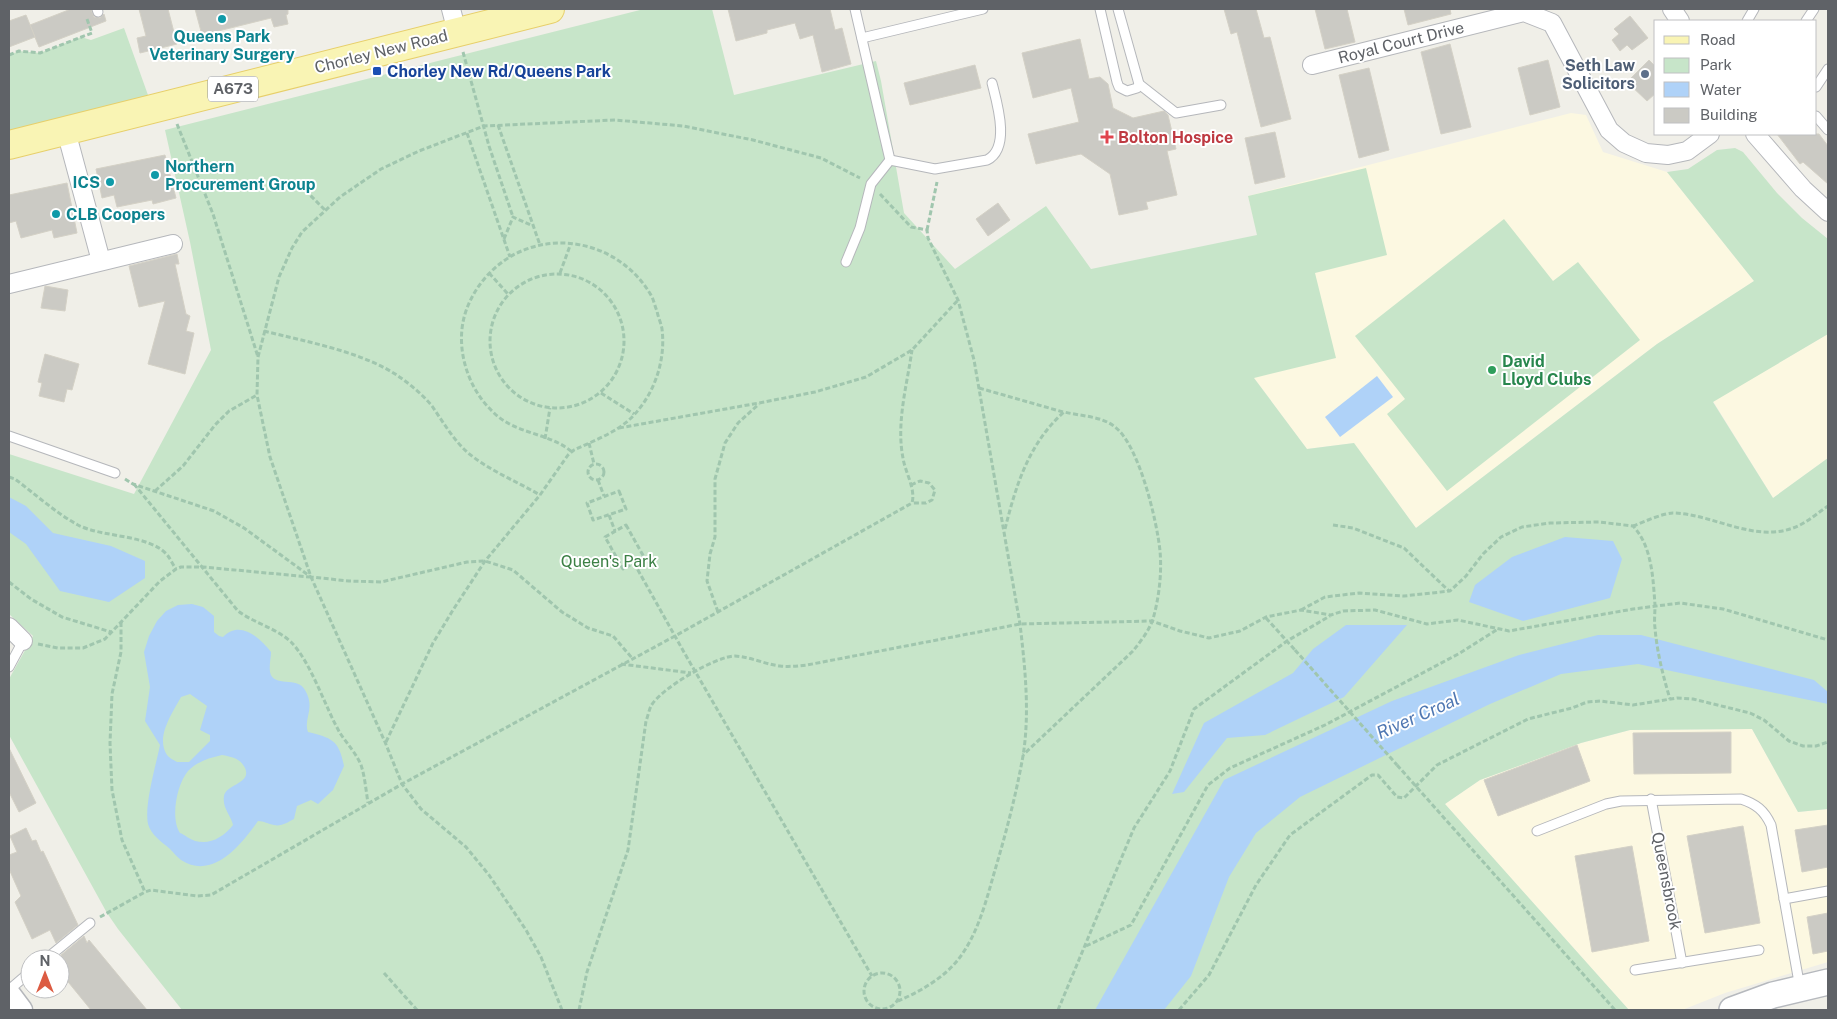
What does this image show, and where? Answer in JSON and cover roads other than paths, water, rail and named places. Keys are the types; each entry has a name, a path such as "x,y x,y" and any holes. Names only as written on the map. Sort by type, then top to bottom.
{"main road":[{"name":"Chorley New Road","path":"9,145 169,105 454,20 550,9"},
{"path":"1732,1010 1745,1004 1828,982"}],"street":[{"path":"1672,9 1679,20"},
{"name":"Royal Court Drive","path":"1312,65 1524,12 1552,23 1609,130 1624,143 1646,153 1668,155 1687,151 1709,135"},
{"path":"66,131 101,261"},
{"path":"1760,136 1803,189 1828,212"},
{"path":"9,284 173,244"},
{"path":"9,627 24,641"}],"lane":[{"path":"855,9 890,160"},
{"path":"862,38 983,9"},
{"path":"1100,9 1119,87 1127,91 1137,88 1139,84"},
{"path":"1118,9 1139,84 1176,113 1221,105"},
{"path":"1748,20 1754,9"},
{"path":"1807,20 1814,9"},
{"path":"1817,85 1822,73"},
{"path":"890,160 939,168 988,160 993,157 997,152 1001,121 992,83"},
{"path":"1817,117 1828,130"},
{"path":"846,262 860,228 871,184 890,160"},
{"path":"9,436 115,473"},
{"path":"9,667 24,641"},
{"path":"1537,831 1606,804 1621,801 1741,798 1760,807 1771,825 1800,988"},
{"name":"Queensbrook","path":"1651,799 1682,963"},
{"path":"1784,899 1828,891"},
{"path":"58,949 90,923"},
{"path":"1635,970 1759,950"}],"water":[{"path":"1377,376 1393,397 1340,437 1325,417"},
{"path":"9,497 26,506 53,533 111,546 145,561 145,578 109,602 60,591 26,544 9,532"},
{"path":"1565,537 1613,541 1622,559 1610,598 1523,621 1469,602 1475,585 1512,557"},
{"path":"192,604 203,607 214,616 214,632 219,636 223,637 229,632 243,630 261,641 271,652 270,672 272,677 276,680 297,684 305,690 309,703 308,732 333,741 340,751 344,766 333,790 318,804 311,800 297,806 294,819 282,825 272,825 258,821 244,840 226,857 204,866 193,865 181,860 154,835 149,828 147,816 153,774 160,745 145,721 150,687 144,652 149,636 157,621 166,611 178,605","holes":["190,694 207,706 200,730 210,735 210,741 189,762 177,762 168,756 164,748 164,733 181,697","222,755 238,760 245,768 246,773 242,781 229,789 224,796 225,808 233,825 223,835 212,841 200,842 193,840 180,833 177,827 175,810 178,792 188,771 200,762"]},
{"path":"1346,625 1407,625 1344,697 1265,735 1227,738 1184,792 1172,794 1204,723 1293,673 1313,649"},
{"name":"River Croal","path":"1598,635 1641,635 1814,680 1828,692 1828,704 1638,664 1561,674 1490,704 1300,797 1256,833 1229,877 1191,976 1164,1010 1095,1010 1224,780 1392,701 1519,655"}],"place":[{"name":"Queens Park Veterinary Surgery","path":"222,19"},
{"name":"Chorley New Rd/Queens Park","path":"377,71"},
{"name":"Seth Law Solicitors","path":"1645,74"},
{"name":"Bolton Hospice","path":"1107,137"},
{"name":"Northern Procurement Group","path":"155,175"},
{"name":"ICS","path":"110,182"},
{"name":"CLB Coopers","path":"56,214"},
{"name":"David Lloyd Clubs","path":"1492,370"}],"park label":[{"name":"Queen's Park","path":"609,561"}]}
